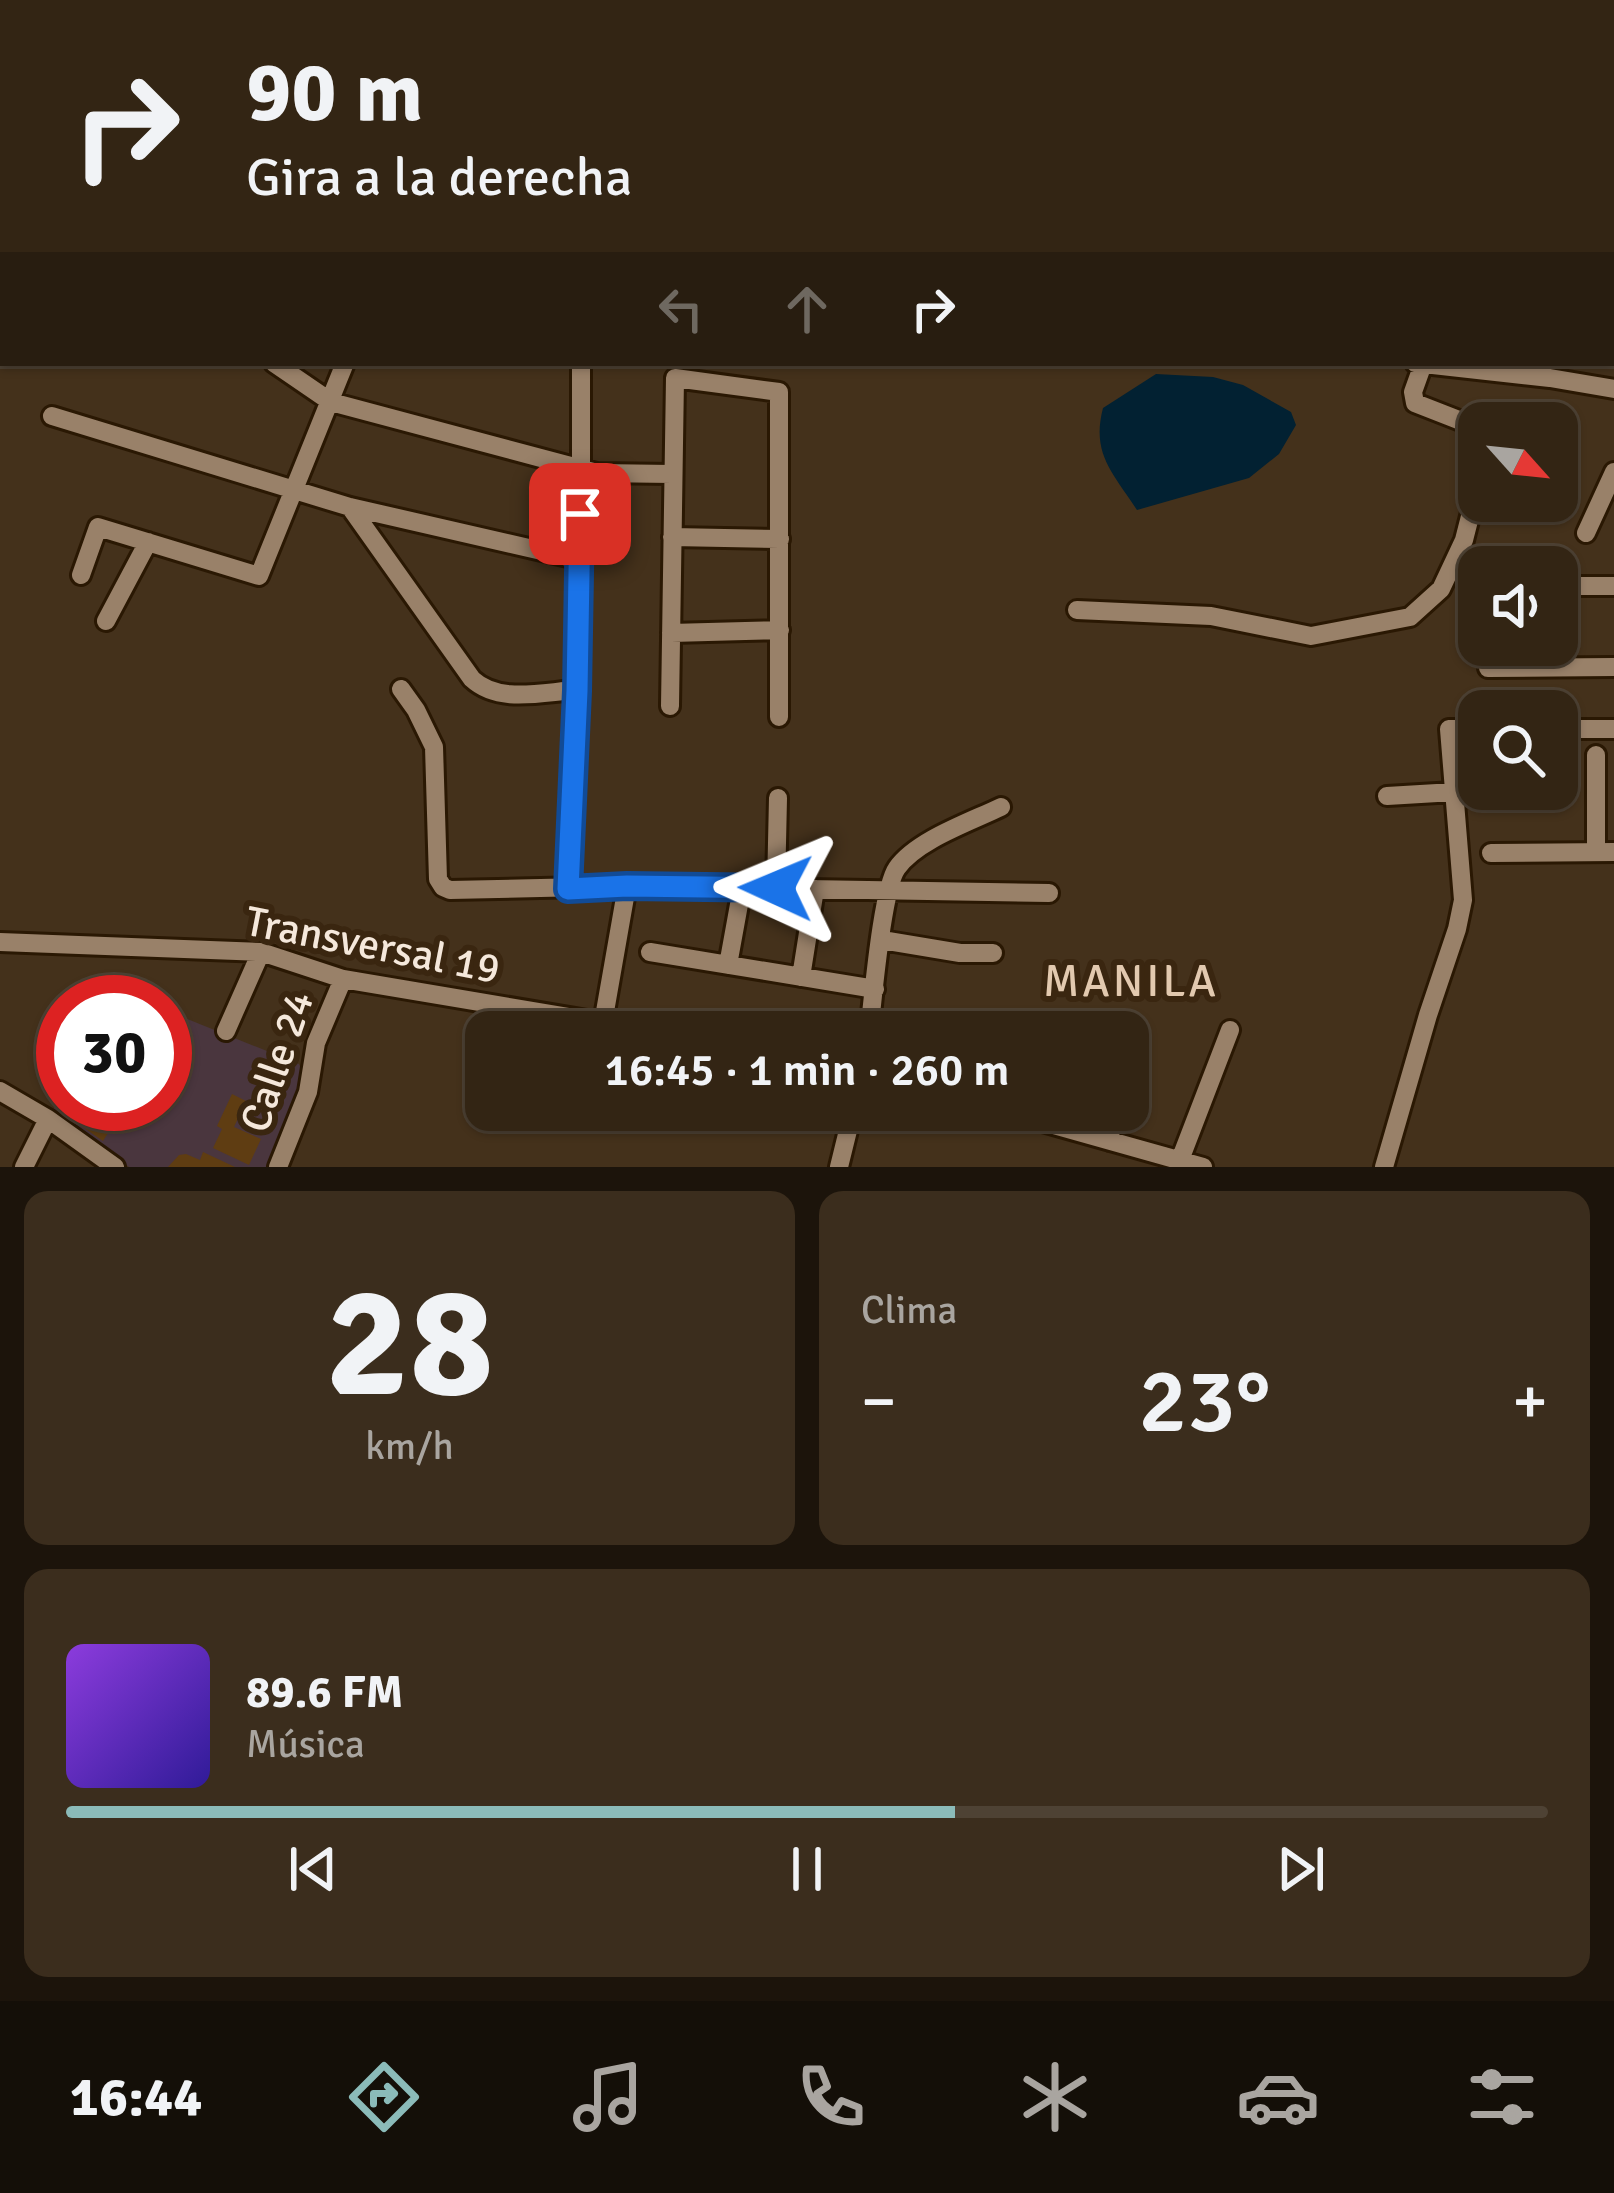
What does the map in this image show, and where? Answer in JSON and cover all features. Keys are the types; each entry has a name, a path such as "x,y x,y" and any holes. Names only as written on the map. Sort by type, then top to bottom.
{"street":[{"path":"278,366 331,402 597,473 672,474"},
{"path":"81,575 98,527 259,576 344,366"},
{"path":"568,889 580,560 576,366"},
{"path":"1418,366 1415,403 1458,420"},
{"path":"1445,366 1614,389"},
{"path":"670,706 675,379 779,392 779,717"},
{"path":"52,416 350,507 580,560"},
{"path":"1586,533 1614,472"},
{"path":"350,507 483,689 499,695 577,691"},
{"path":"1077,610 1211,616 1310,636 1410,617 1441,589 1469,522"},
{"path":"672,537 780,539"},
{"path":"106,621 148,542"},
{"path":"1578,586 1614,586"},
{"path":"671,633 780,630"},
{"path":"1488,668 1614,667"},
{"path":"400,689 434,747 438,879 450,890 627,886 1049,893"},
{"path":"1384,1167 1462,900 1449,729 1458,729"},
{"path":"1578,729 1614,729"},
{"path":"1491,853 1605,852 1596,755"},
{"path":"1387,796 1454,793"},
{"path":"776,888 778,799"},
{"path":"871,1011 889,890 899,864 1001,807"},
{"path":"605,1011 627,886"},
{"path":"728,965 742,888"},
{"path":"802,977 815,889"},
{"path":"882,940 960,953 993,953"},
{"name":"Transversal 19","path":"0,942 261,952 343,979 532,1011"},
{"path":"226,1031 261,952"},
{"path":"650,952 875,989"},
{"name":"Calle 24","path":"278,1167 308,1092 316,1043 343,979"},
{"path":"1180,1160 1230,1030"},
{"path":"0,1091 36,1112"},
{"path":"23,1167 42,1131"},
{"path":"65,1131 115,1167"},
{"path":"838,1167 847,1131"},
{"path":"1077,1131 1204,1167"},
{"path":"1110,1141 1111,1131"}],"shaded area":[{"path":"192,1021 299,1064 300,1085 269,1167 129,1167 78,1131 192,1131"}],"water":[{"path":"1156,374 1213,377 1243,385 1291,412 1296,425 1279,454 1249,478 1137,510 1106,462 1100,424 1103,408"}],"building":[{"path":"232,1094 246,1101 234,1127 261,1139 249,1165 213,1148"},
{"path":"89,1131 109,1131 103,1141"},
{"path":"203,1152 235,1167 168,1167 179,1155 200,1160"}],"district":[{"name":"MANILA","path":"1131,980"}],"route":[{"path":"580,514 568,889 776,888"}]}
